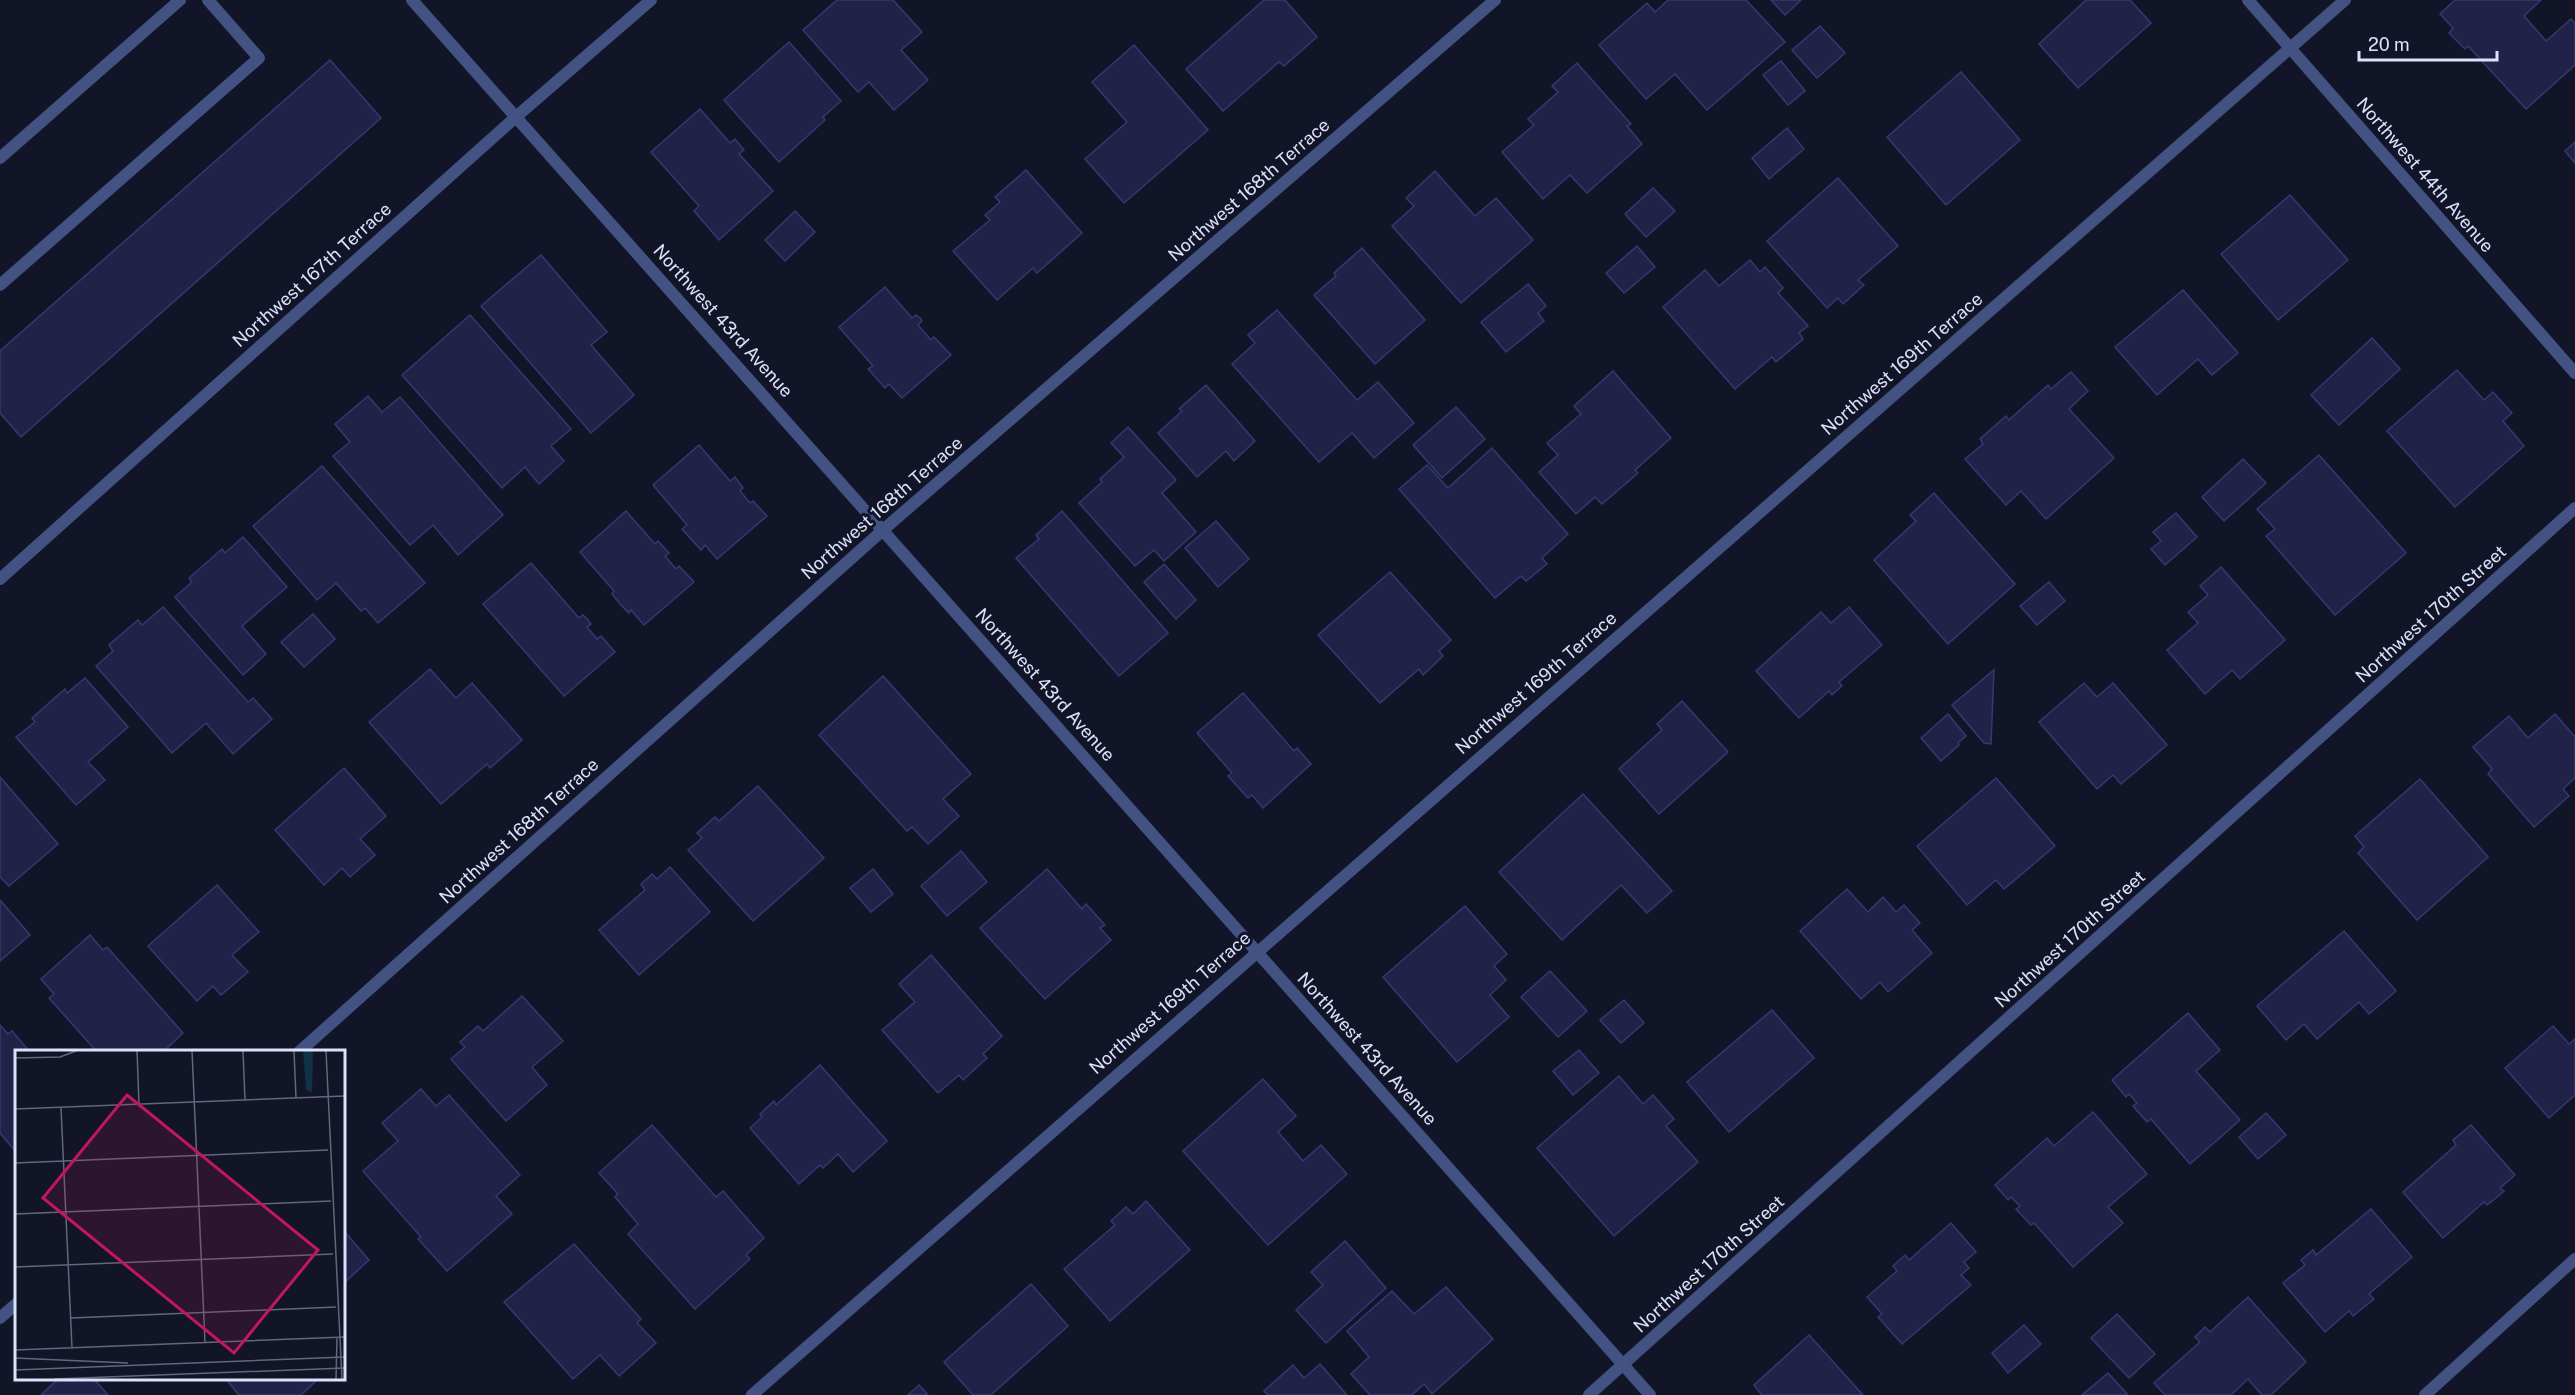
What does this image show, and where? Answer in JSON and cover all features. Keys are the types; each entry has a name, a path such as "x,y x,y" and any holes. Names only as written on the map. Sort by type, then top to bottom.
{"street":[{"path":"0,158 180,0"},
{"path":"0,285 259,58 208,0"},
{"name":"Northwest 43rd Avenue","path":"412,0 1650,1395"},
{"name":"Northwest 167th Terrace","path":"0,579 517,116 651,0"},
{"name":"Northwest 168th Terrace","path":"301,1050 883,530 1495,0"},
{"name":"Northwest 44th Avenue","path":"2248,0 2575,373"},
{"name":"Northwest 169th Terrace","path":"752,1395 1256,951 2345,0"},
{"name":"Northwest 170th Street","path":"1589,1395 2575,508"},
{"path":"2425,1395 2575,1259"},
{"path":"0,1318 15,1305"}],"building":[{"path":"837,0 893,0 922,32 901,50 928,80 894,110 869,82 858,92 803,30"},
{"path":"1264,0 1285,0 1317,37 1284,66 1279,62 1223,111 1186,69"},
{"path":"1668,0 1746,0 1785,42 1707,110 1675,74 1646,99 1599,45 1647,3 1655,12"},
{"path":"1771,0 1801,0 1785,15"},
{"path":"2086,0 2130,0 2151,23 2078,88 2039,44"},
{"path":"2455,0 2541,0 2524,16 2546,41 2571,19 2575,23 2575,65 2526,109 2468,46 2465,49 2449,33 2453,28 2440,14"},
{"path":"1820,26 1845,53 1817,78 1792,50"},
{"path":"789,42 841,101 823,117 825,120 779,162 724,100"},
{"path":"1134,45 1208,130 1124,203 1085,159 1127,122 1092,82"},
{"path":"330,60 381,118 21,437 0,413 0,351"},
{"path":"1781,61 1805,91 1788,105 1763,75"},
{"path":"1577,63 1631,124 1627,126 1642,144 1587,193 1570,175 1543,199 1502,152 1534,125 1528,119 1558,92 1552,86"},
{"path":"1961,72 2020,140 1946,205 1887,137"},
{"path":"700,109 730,143 735,139 744,150 739,154 773,191 719,240 694,211 699,206 651,152"},
{"path":"1787,128 1804,149 1769,179 1752,158"},
{"path":"2575,142 2575,163 2565,151"},
{"path":"1026,170 1082,233 1037,273 1033,268 997,300 953,251 990,220 985,215 1000,202 995,197"},
{"path":"1435,171 1475,216 1496,198 1533,240 1461,303 1392,226 1414,206 1406,198"},
{"path":"1838,178 1898,246 1858,280 1864,285 1843,304 1838,298 1827,308 1767,241"},
{"path":"1653,188 1675,211 1646,237 1625,214"},
{"path":"2290,195 2348,260 2278,320 2221,254"},
{"path":"795,211 815,232 785,261 765,240"},
{"path":"1637,246 1655,267 1624,293 1606,273"},
{"path":"1362,248 1425,320 1375,364 1314,295 1336,276 1334,273"},
{"path":"541,255 607,332 591,345 634,395 591,433 481,306"},
{"path":"1750,260 1760,272 1765,267 1783,288 1778,293 1808,326 1799,333 1803,339 1776,362 1772,357 1735,389 1663,307 1705,270 1719,286"},
{"path":"1528,284 1546,306 1538,313 1544,321 1506,352 1481,322"},
{"path":"885,287 912,318 916,315 920,318 922,321 918,325 931,340 934,337 951,355 902,398 889,384 885,388 868,369 873,366 839,327"},
{"path":"2183,290 2238,353 2212,375 2198,359 2157,395 2115,347"},
{"path":"1277,310 1357,400 1378,382 1414,423 1374,458 1352,433 1319,462 1232,364 1255,343 1248,335"},
{"path":"470,315 571,429 551,446 564,461 539,484 525,467 502,488 402,375"},
{"path":"2372,338 2400,369 2339,425 2311,395"},
{"path":"2457,370 2484,400 2493,392 2512,413 2503,421 2524,446 2455,507 2387,431"},
{"path":"1613,371 1671,438 1635,470 1638,473 1602,504 1595,497 1576,514 1539,472 1558,455 1547,443 1581,414 1574,406"},
{"path":"2071,372 2088,391 2069,409 2114,458 2046,519 2021,491 2006,505 1965,459 1983,444 1980,439 2006,416 2009,420 2048,385 2051,389"},
{"path":"1206,385 1255,441 1234,461 1226,451 1197,477 1158,433 1182,411 1179,409"},
{"path":"368,396 382,412 400,397 503,515 458,555 433,525 410,545 333,456 350,442 335,424"},
{"path":"1456,407 1485,439 1442,478 1413,445"},
{"path":"1128,427 1176,480 1162,493 1196,532 1164,561 1154,550 1135,566 1079,503 1124,457 1111,443"},
{"path":"699,445 730,481 735,477 743,488 740,491 750,503 753,501 767,516 717,559 705,545 701,550 682,529 687,525 653,485"},
{"path":"1492,448 1568,534 1542,558 1547,564 1526,581 1521,576 1495,598 1399,489 1427,465 1448,488"},
{"path":"2319,455 2406,553 2335,615 2266,536 2275,529 2257,509"},
{"path":"2243,459 2266,483 2224,521 2202,497"},
{"path":"322,466 425,583 378,623 365,608 361,611 336,583 317,600 253,526"},
{"path":"1934,493 2015,584 1948,644 1874,560 1916,521 1910,515"},
{"path":"626,511 655,544 658,541 669,553 665,556 676,569 679,566 694,582 644,625 631,610 629,613 620,604 612,594 614,591 580,552"},
{"path":"1062,511 1168,633 1119,676 1016,558 1039,539 1036,535"},
{"path":"2176,513 2197,537 2165,565 2151,549 2161,541 2153,532"},
{"path":"1216,521 1249,559 1218,587 1185,548"},
{"path":"243,537 287,587 242,626 266,654 243,675 175,597 192,582 189,578 222,549 225,553"},
{"path":"531,563 579,618 583,615 587,619 591,624 587,627 597,639 601,636 615,652 564,696 483,604"},
{"path":"1164,564 1196,600 1176,619 1144,582"},
{"path":"2221,567 2285,640 2240,679 2232,670 2205,694 2167,650 2198,623 2188,612 2208,595 2200,586"},
{"path":"1390,572 1451,640 1439,651 1443,656 1423,675 1419,669 1380,703 1318,635"},
{"path":"2049,582 2065,601 2037,625 2020,606"},
{"path":"163,607 248,702 253,698 272,719 233,754 206,723 172,753 96,666 113,651 109,645 138,620 142,625"},
{"path":"1849,607 1882,645 1839,682 1842,686 1832,695 1829,691 1799,718 1756,671 1821,612 1831,623"},
{"path":"313,614 335,639 304,667 281,642"},
{"path":"430,669 456,698 472,683 522,740 490,768 487,764 441,804 369,722"},
{"path":"1994,670 1991,744 1984,743 1952,705"},
{"path":"883,676 971,774 943,799 959,816 928,844 912,827 907,831 819,735"},
{"path":"85,678 128,727 88,762 105,780 76,805 16,737 35,722 32,718 65,689 67,693"},
{"path":"2084,683 2097,697 2113,683 2167,745 2121,784 2113,775 2097,789 2039,722"},
{"path":"1243,693 1294,751 1297,748 1311,764 1263,808 1252,795 1248,798 1228,776 1232,773 1197,733"},
{"path":"1682,701 1728,752 1659,814 1619,769 1662,730 1657,724"},
{"path":"1948,714 1966,736 1941,761 1921,738"},
{"path":"2555,714 2575,737 2575,778 2563,789 2569,796 2534,827 2488,774 2492,769 2473,747 2509,716 2528,738"},
{"path":"344,768 386,816 360,839 375,855 350,877 342,868 324,885 275,830"},
{"path":"0,777 58,844 9,886 0,877"},
{"path":"1996,778 2055,846 2004,889 1996,880 1967,905 1917,846"},
{"path":"2420,779 2488,857 2417,920 2358,853 2364,847 2355,836"},
{"path":"758,786 824,858 753,921 688,850 702,838 697,833 715,817 719,821"},
{"path":"1583,794 1672,891 1647,913 1621,885 1562,940 1499,872"},
{"path":"961,851 987,882 947,916 921,886"},
{"path":"670,867 710,912 639,975 599,930 645,890 641,884 652,874 657,879"},
{"path":"873,869 893,894 871,912 850,888"},
{"path":"1047,869 1082,909 1086,904 1105,925 1100,928 1111,940 1045,999 980,928"},
{"path":"217,885 259,932 232,955 248,972 221,995 213,986 197,1001 148,946"},
{"path":"1847,889 1868,912 1883,897 1896,912 1904,905 1920,923 1912,930 1932,953 1888,992 1880,982 1861,999 1800,931"},
{"path":"0,900 30,935 0,961"},
{"path":"1465,906 1507,954 1494,966 1506,980 1490,995 1509,1017 1457,1062 1383,977"},
{"path":"2344,931 2396,991 2369,1014 2359,1002 2317,1039 2304,1024 2286,1040 2257,1006"},
{"path":"90,935 103,950 107,947 183,1033 165,1050 95,1050 49,998 54,994 41,979"},
{"path":"931,955 1002,1036 983,1054 987,1058 963,1080 959,1075 938,1093 882,1030 915,1002 899,984"},
{"path":"1550,971 1587,1011 1558,1037 1521,997"},
{"path":"522,996 563,1041 532,1067 547,1085 506,1121 451,1059 465,1047 460,1042 478,1026 483,1031"},
{"path":"1624,1000 1644,1023 1621,1043 1600,1020"},
{"path":"1772,1010 1814,1058 1729,1132 1687,1082"},
{"path":"2188,1013 2220,1050 2196,1071 2240,1120 2190,1164 2151,1119 2147,1122 2133,1106 2137,1103 2129,1094 2126,1097 2112,1080"},
{"path":"0,1025 8,1034 12,1031 28,1050 15,1050 15,1151 0,1133"},
{"path":"2553,1026 2569,1044 2575,1039 2575,1095 2549,1118 2505,1068"},
{"path":"1579,1050 1599,1073 1573,1095 1553,1071"},
{"path":"820,1065 887,1141 853,1172 838,1154 823,1168 820,1165 799,1184 750,1128 762,1117 760,1114 774,1101 776,1105"},
{"path":"1619,1076 1643,1104 1653,1095 1674,1119 1666,1126 1698,1162 1614,1236 1537,1148"},
{"path":"1263,1079 1296,1116 1278,1132 1303,1161 1321,1145 1347,1174 1268,1245 1183,1151"},
{"path":"421,1089 436,1106 449,1095 520,1175 496,1196 512,1214 447,1271 418,1239 421,1237 363,1171 398,1141 382,1123"},
{"path":"2093,1112 2147,1174 2108,1207 2123,1223 2073,1267 2034,1223 2031,1225 2016,1209 2020,1206 2011,1197 2008,1200 1995,1185 2047,1138 2054,1146"},
{"path":"2266,1113 2286,1135 2258,1159 2239,1137"},
{"path":"652,1125 716,1197 723,1191 764,1238 746,1255 750,1259 695,1309 628,1234 638,1224 615,1197 618,1194 599,1173"},
{"path":"2471,1125 2515,1175 2500,1188 2504,1191 2496,1198 2487,1205 2484,1202 2443,1238 2403,1192 2456,1145 2453,1140"},
{"path":"1146,1201 1190,1250 1110,1321 1064,1269 1115,1225 1111,1221 1126,1207 1133,1214"},
{"path":"2371,1209 2412,1257 2369,1294 2374,1299 2353,1316 2349,1311 2325,1332 2283,1283 2305,1265 2301,1260 2313,1250 2316,1255"},
{"path":"1951,1223 1976,1252 1964,1262 1969,1268 1961,1275 1971,1285 1902,1344 1878,1317 1882,1314 1867,1297 1897,1271 1893,1266 1905,1255 1909,1260"},
{"path":"345,1232 369,1260 345,1282"},
{"path":"1345,1241 1386,1288 1326,1343 1296,1310 1323,1285 1311,1272"},
{"path":"574,1244 641,1319 637,1323 656,1343 619,1376 600,1355 573,1379 504,1302"},
{"path":"1031,1284 1068,1326 991,1395 973,1395 944,1362"},
{"path":"1446,1287 1493,1339 1432,1394 1424,1384 1412,1395 1370,1395 1351,1374 1369,1357 1347,1331 1392,1291 1414,1314"},
{"path":"2248,1297 2306,1362 2271,1395 2262,1395 2248,1379 2231,1395 2165,1395 2154,1383 2200,1342 2195,1337 2205,1327 2210,1332"},
{"path":"2117,1314 2155,1354 2129,1378 2091,1338"},
{"path":"2024,1325 2041,1344 2008,1373 1992,1353"},
{"path":"1809,1335 1863,1395 1762,1395 1754,1385"},
{"path":"1320,1364 1347,1395 1268,1395 1264,1391 1293,1365 1304,1378"},
{"path":"2108,1373 2128,1395 2082,1395"},
{"path":"57,1380 95,1380 108,1395 41,1395"},
{"path":"227,1380 317,1380 301,1395 239,1395"},
{"path":"919,1385 928,1395 908,1395"}]}
